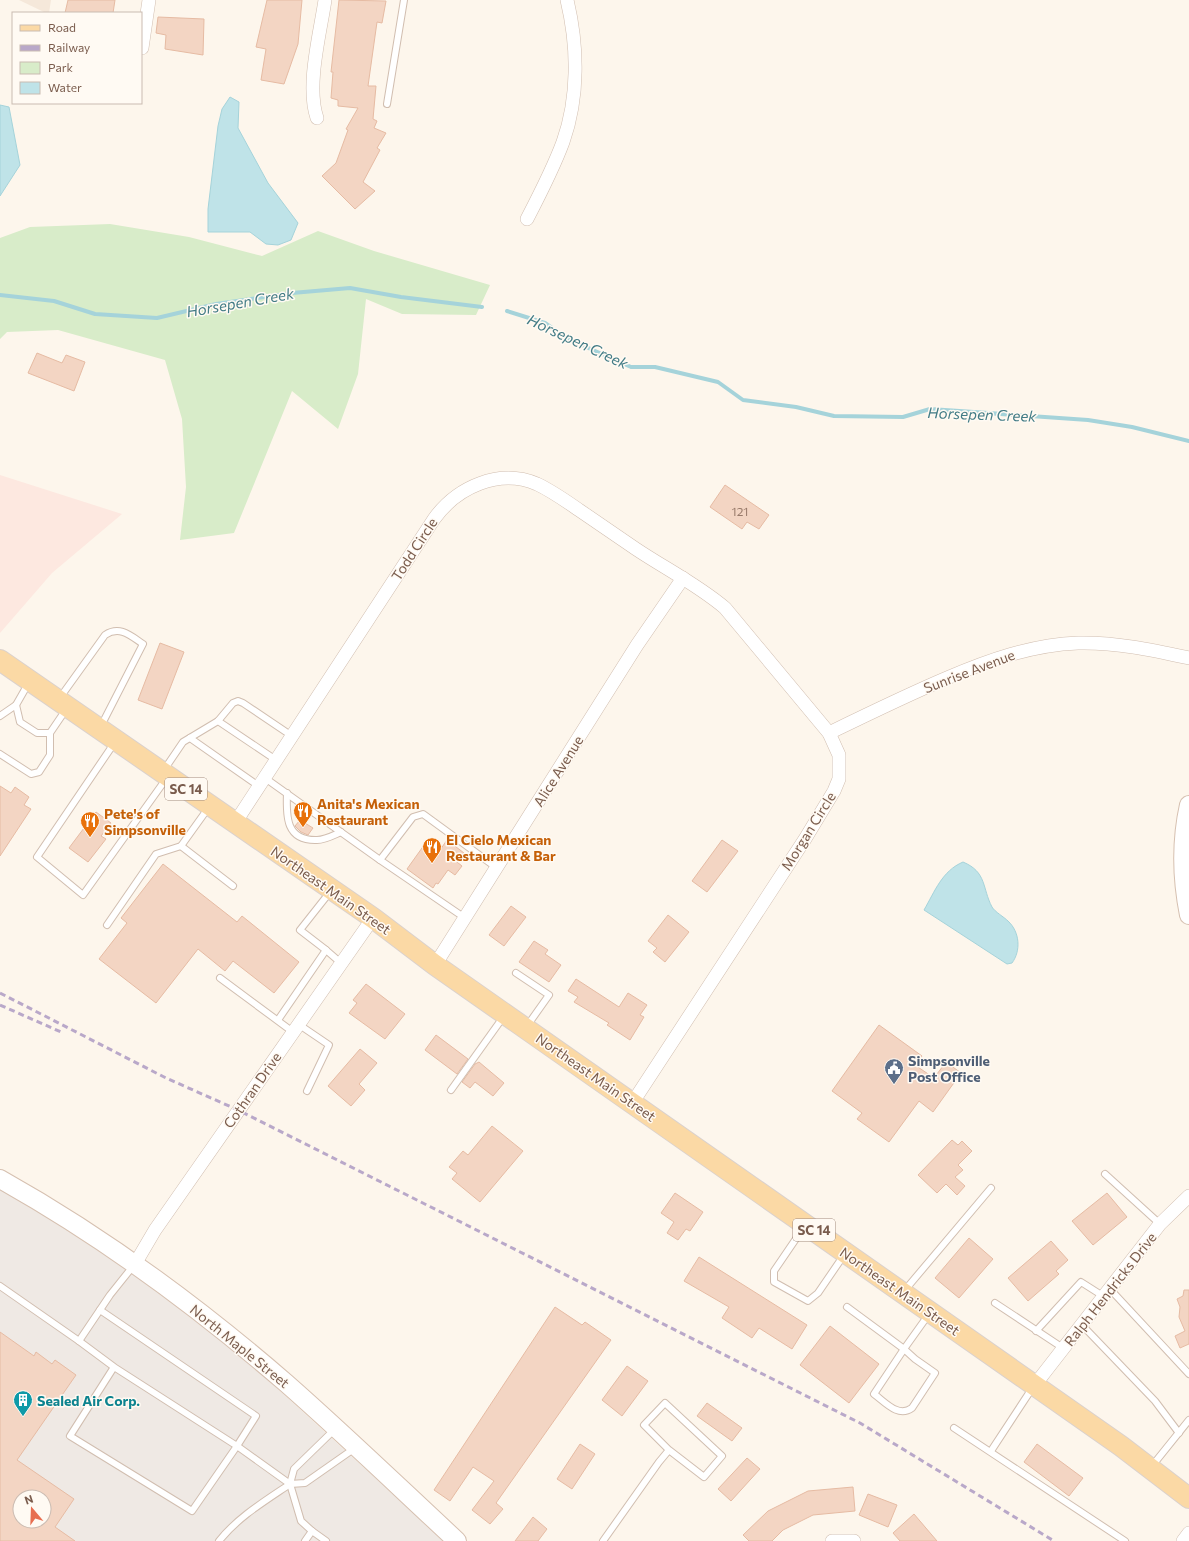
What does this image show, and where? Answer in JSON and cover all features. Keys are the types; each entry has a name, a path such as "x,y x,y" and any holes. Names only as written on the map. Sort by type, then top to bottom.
{"main road":[{"name":"Northeast Main Street","path":"0,660 331,891 373,918 436,965 1121,1446 1189,1498"}],"street":[{"path":"142,48 149,0"},
{"path":"317,118 312,102 313,81 325,0"},
{"path":"527,219 553,167 564,140 571,113 575,77 573,33 567,0"},
{"name":"Todd Circle","path":"235,823 263,783 437,514 456,496 481,483 511,479 538,484 566,501 642,553 683,578"},
{"name":"Morgan Circle","path":"632,1102 805,839 834,791 839,779 839,755 829,733 724,608 683,578"},
{"name":"Alice Avenue","path":"436,965 637,645 683,578"},
{"name":"Sunrise Avenue","path":"829,733 900,698 988,661 1040,647 1079,643 1117,645 1189,658"},
{"path":"1189,806 1184,851 1184,886 1189,916"},
{"name":"Cothran Drive","path":"135,1264 155,1230 373,918"},
{"name":"North Maple Street","path":"0,1179 92,1234 135,1264 243,1346 286,1383 457,1541"},
{"name":"Ralph Hendricks Drive","path":"1034,1386 1160,1224 1189,1196"},
{"path":"1183,1541 1189,1533"},
{"path":"832,1541 854,1541"}],"lane":[{"path":"387,104 404,0"},
{"path":"0,754 31,774 39,772 50,754 50,733 63,704 105,635 111,631 120,630 144,644 100,729"},
{"path":"0,716 16,705 30,681"},
{"path":"116,741 37,857 83,895 165,775 183,742 218,721 233,703 238,701 242,703 292,736"},
{"path":"16,705 20,722 37,734 50,733"},
{"path":"218,721 277,760"},
{"path":"190,738 263,783 287,793 380,860 465,918"},
{"path":"287,793 286,815 291,830 302,838 318,840 341,832"},
{"path":"107,925 156,854 181,846 210,806"},
{"path":"380,860 413,817 423,814 497,868"},
{"path":"181,846 233,886"},
{"path":"331,891 300,930 341,962"},
{"path":"278,1020 326,950"},
{"path":"516,973 549,995 526,1027"},
{"path":"220,978 278,1020 329,1045 307,1091"},
{"path":"451,1090 506,1013"},
{"path":"1105,1174 1160,1224"},
{"path":"903,1293 941,1245 990,1188"},
{"path":"806,1224 774,1271 774,1282 808,1301 818,1293 846,1252"},
{"path":"79,1341 100,1310 135,1264"},
{"path":"1036,1331 1081,1282 1106,1292 1189,1374"},
{"path":"0,1286 114,1367 237,1446 290,1484"},
{"path":"996,1303 1036,1331 1064,1348"},
{"path":"847,1307 904,1348 916,1360 935,1373 912,1408 906,1412 900,1412 874,1394 904,1348 930,1312"},
{"path":"100,1310 256,1416 192,1511 70,1436 114,1367"},
{"path":"1082,1325 1155,1401 1179,1433"},
{"path":"991,1451 1034,1386"},
{"path":"665,1403 722,1456 704,1477 669,1450 644,1425 665,1403"},
{"path":"1150,1468 1189,1420"},
{"path":"954,1428 991,1451 1124,1541"},
{"path":"326,1541 301,1521 290,1484 294,1468 336,1429"},
{"path":"219,1541 226,1532 254,1508 290,1484 305,1483 356,1448"},
{"path":"603,1541 669,1450"},
{"path":"305,1541 312,1531"}],"shaded area":[{"path":"19,0 51,0 49,12 44,12"},
{"path":"0,475 122,514 52,573 0,633"},
{"path":"0,1189 138,1261 361,1465 449,1541 0,1541"}],"green space":[{"path":"110,224 189,237 262,256 318,231 374,251 490,285 476,315 402,314 366,299 358,374 338,429 292,391 234,533 180,540 186,487 182,419 165,360 58,330 7,332 0,339 0,238 30,227"}],"water":[{"path":"230,97 239,102 238,128 268,183 298,223 291,240 278,245 266,244 250,232 208,232 208,209 218,126 222,109"},
{"path":"0,105 9,107 20,165 0,196"},
{"path":"963,862 971,866 980,876 992,907 1012,925 1015,931 1018,947 1012,963 1007,964 924,910 944,876"}],"building":[{"path":"68,0 115,0 113,12 65,12"},
{"path":"267,0 302,0 298,44 284,84 261,80 266,49 256,47"},
{"path":"339,0 386,1 382,23 377,22 368,86 376,86 373,119 377,121 374,128 386,133 377,148 380,150 363,182 375,191 355,209 322,176 336,163 348,130 346,129 358,108 338,106 338,100 331,98 333,72 331,72"},
{"path":"158,17 204,19 203,55 165,49 166,35 156,33"},
{"path":"37,353 62,363 66,355 85,362 74,391 28,373"},
{"path":"725,485 769,515 759,529 747,522 742,529 710,507"},
{"path":"160,643 184,652 162,709 138,700"},
{"path":"0,786 11,793 15,787 29,797 24,805 31,809 0,856"},
{"name":"Pete's of Simpsonville","path":"96,812 111,823 101,836 106,839 88,862 69,848"},
{"name":"Anita's Mexican Restaurant","path":"300,820 313,828 308,835 301,832 295,826"},
{"name":"El Cielo Mexican Restaurant & Bar","path":"447,840 464,853 457,862 462,866 455,875 448,870 438,884 436,883 433,888 407,869 427,841 440,850"},
{"path":"722,840 738,851 707,892 692,881"},
{"path":"163,864 237,922 242,916 299,962 274,993 233,961 225,971 198,949 156,1003 99,959 127,923 121,918"},
{"path":"511,906 526,917 504,946 489,935"},
{"path":"668,915 689,932 665,962 653,952 657,948 648,941"},
{"path":"534,941 548,950 545,954 561,965 549,982 519,962"},
{"path":"576,979 619,1007 628,993 647,1005 640,1015 644,1017 630,1040 607,1025 609,1023 574,1002 578,997 568,991"},
{"path":"366,984 405,1014 385,1039 349,1013 357,1003 353,1000"},
{"name":"Simpsonville Post Office","path":"879,1025 922,1056 915,1065 934,1078 946,1062 961,1073 933,1112 919,1101 889,1142 857,1119 862,1113 832,1091"},
{"path":"436,1035 468,1059 457,1074 425,1050"},
{"path":"360,1049 377,1063 359,1084 365,1090 351,1106 328,1086"},
{"path":"479,1062 504,1083 493,1096 475,1082 470,1088 462,1082 475,1064"},
{"path":"492,1126 523,1151 480,1202 452,1179 457,1173 449,1167 463,1151 468,1155"},
{"path":"952,1140 958,1145 962,1141 972,1151 958,1165 963,1170 955,1177 965,1186 957,1195 946,1184 937,1193 918,1175"},
{"path":"675,1193 703,1212 690,1231 686,1229 678,1240 667,1233 674,1222 661,1213"},
{"path":"1107,1193 1127,1217 1093,1245 1072,1221"},
{"path":"969,1238 993,1259 959,1298 935,1278"},
{"path":"1051,1241 1068,1260 1056,1271 1059,1274 1028,1301 1008,1278"},
{"path":"699,1257 807,1325 792,1349 759,1328 752,1338 722,1318 729,1307 684,1281"},
{"path":"1184,1290 1189,1290 1189,1344 1180,1348 1175,1336 1185,1331 1179,1317 1180,1307 1177,1299 1183,1296"},
{"path":"555,1307 582,1325 585,1322 611,1340 496,1503 503,1509 490,1524 472,1510 494,1481 473,1467 450,1501 434,1490"},
{"path":"830,1326 879,1364 849,1403 800,1365"},
{"name":"Sealed Air Corp.","path":"0,1332 34,1356 36,1352 52,1364 55,1360 76,1375 17,1460 74,1499 55,1527 75,1541 0,1541"},
{"path":"627,1366 648,1381 622,1416 602,1400"},
{"path":"707,1403 742,1428 732,1441 697,1416"},
{"path":"580,1444 595,1454 572,1489 557,1479"},
{"path":"1037,1444 1083,1478 1069,1496 1024,1462"},
{"path":"747,1458 760,1469 731,1501 718,1489"},
{"path":"853,1487 855,1511 813,1515 783,1530 772,1541 749,1541 743,1535 768,1511 808,1491"},
{"path":"868,1494 897,1505 888,1527 859,1515"},
{"path":"914,1514 937,1541 900,1541 893,1533"},
{"path":"533,1517 547,1529 538,1541 515,1541"}],"waterway":[{"name":"Horsepen Creek","path":"0,295 54,301 95,314 157,318 216,304 292,293 350,288 401,297 482,307"},
{"name":"Horsepen Creek","path":"507,311 545,323 566,338 631,367 655,367 718,382 743,400 796,407 834,416 903,417 930,409 1088,420 1132,427 1189,441"}],"railway":[{"path":"0,993 166,1078 238,1110 860,1423 1054,1541"},
{"path":"0,1005 61,1032"}],"place":[{"name":"Anita's Mexican Restaurant","path":"303,828"},
{"name":"Pete's of Simpsonville","path":"90,838"},
{"name":"El Cielo Mexican Restaurant & Bar","path":"432,864"},
{"name":"Simpsonville Post Office","path":"894,1085"},
{"name":"Sealed Air Corp.","path":"23,1417"}]}
